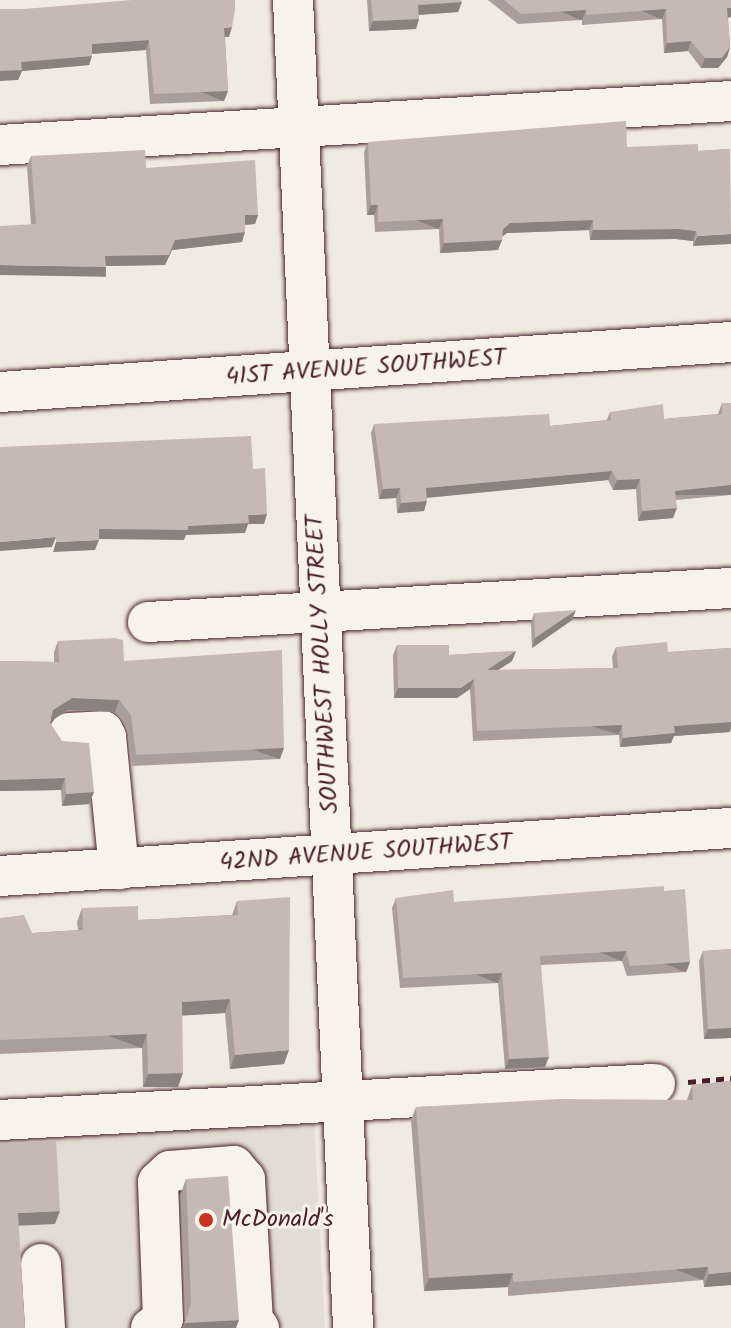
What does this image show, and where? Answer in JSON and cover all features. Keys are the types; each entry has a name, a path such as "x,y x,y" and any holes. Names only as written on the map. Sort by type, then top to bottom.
{"street":[{"name":"SOUTHWEST HOLLY STREET","path":"293,0 353,1328"},
{"path":"0,145 299,123 731,101"},
{"name":"41ST AVENUE SOUTHWEST","path":"0,392 731,342"},
{"path":"148,622 731,588"},
{"path":"69,733 103,731 106,737 119,869"},
{"name":"42ND AVENUE SOUTHWEST","path":"0,876 731,828"},
{"path":"0,1120 655,1084"},
{"path":"151,1328 163,1319 158,1182 170,1171 234,1166 245,1179 253,1320 259,1328"},
{"path":"41,1264 45,1328"}],"shaded area":[{"path":"313,1101 325,1328 10,1328 0,1117"}],"building":[{"path":"132,0 235,0 232,27 224,28 228,91 154,94 149,40 92,44 92,56 21,62 22,70 0,71 0,9"},
{"path":"371,0 462,2 418,5 419,19 373,21"},
{"path":"504,0 731,0 731,8 727,8 730,47 722,58 705,58 691,41 667,43 666,9 586,15 586,10 521,14"},
{"path":"626,121 627,147 698,144 698,151 730,149 731,234 697,236 696,231 679,229 593,230 593,220 510,223 503,229 502,240 444,243 443,219 378,222 378,205 371,205 368,142"},
{"path":"145,150 146,168 255,160 258,215 245,215 245,232 175,240 169,255 105,256 106,267 0,265 0,226 36,224 31,156"},
{"path":"722,403 731,403 731,485 675,491 677,508 642,511 640,479 617,480 612,471 426,488 427,501 401,503 400,488 383,489 374,424 549,414 550,426 611,420 610,412 663,404 664,419 722,414"},
{"path":"251,436 253,469 265,468 267,514 248,515 249,523 188,526 188,530 99,529 99,540 56,542 56,537 0,542 0,447"},
{"path":"576,610 535,638 534,613"},
{"path":"123,640 124,661 282,650 284,748 136,755 131,715 119,700 72,698 53,710 50,723 62,741 89,743 94,792 66,794 65,778 0,780 0,661 59,662 58,641"},
{"path":"667,642 668,652 731,648 731,722 674,726 675,733 623,738 622,725 477,731 474,679 461,688 398,688 397,645 449,645 449,655 516,651 487,670 618,668 616,647"},
{"path":"664,886 664,891 685,889 690,962 630,966 626,951 540,956 549,1057 509,1059 502,973 403,978 396,898 453,890 454,902"},
{"path":"290,897 289,1050 235,1055 230,999 182,1002 183,1073 148,1074 147,1034 0,1040 0,918 24,915 32,933 83,930 82,908 138,906 138,920 238,915 237,901"},
{"path":"731,949 731,1028 708,1029 703,951"},
{"path":"731,1081 731,1272 709,1274 708,1267 513,1282 513,1273 429,1278 416,1107 560,1099 693,1100 692,1085"},
{"path":"56,1140 60,1211 18,1213 25,1328 0,1328 0,1143"},
{"name":"McDonald's","path":"228,1176 239,1320 185,1323 191,1304 186,1179"}],"place":[{"name":"McDonald's","path":"206,1220"}]}
